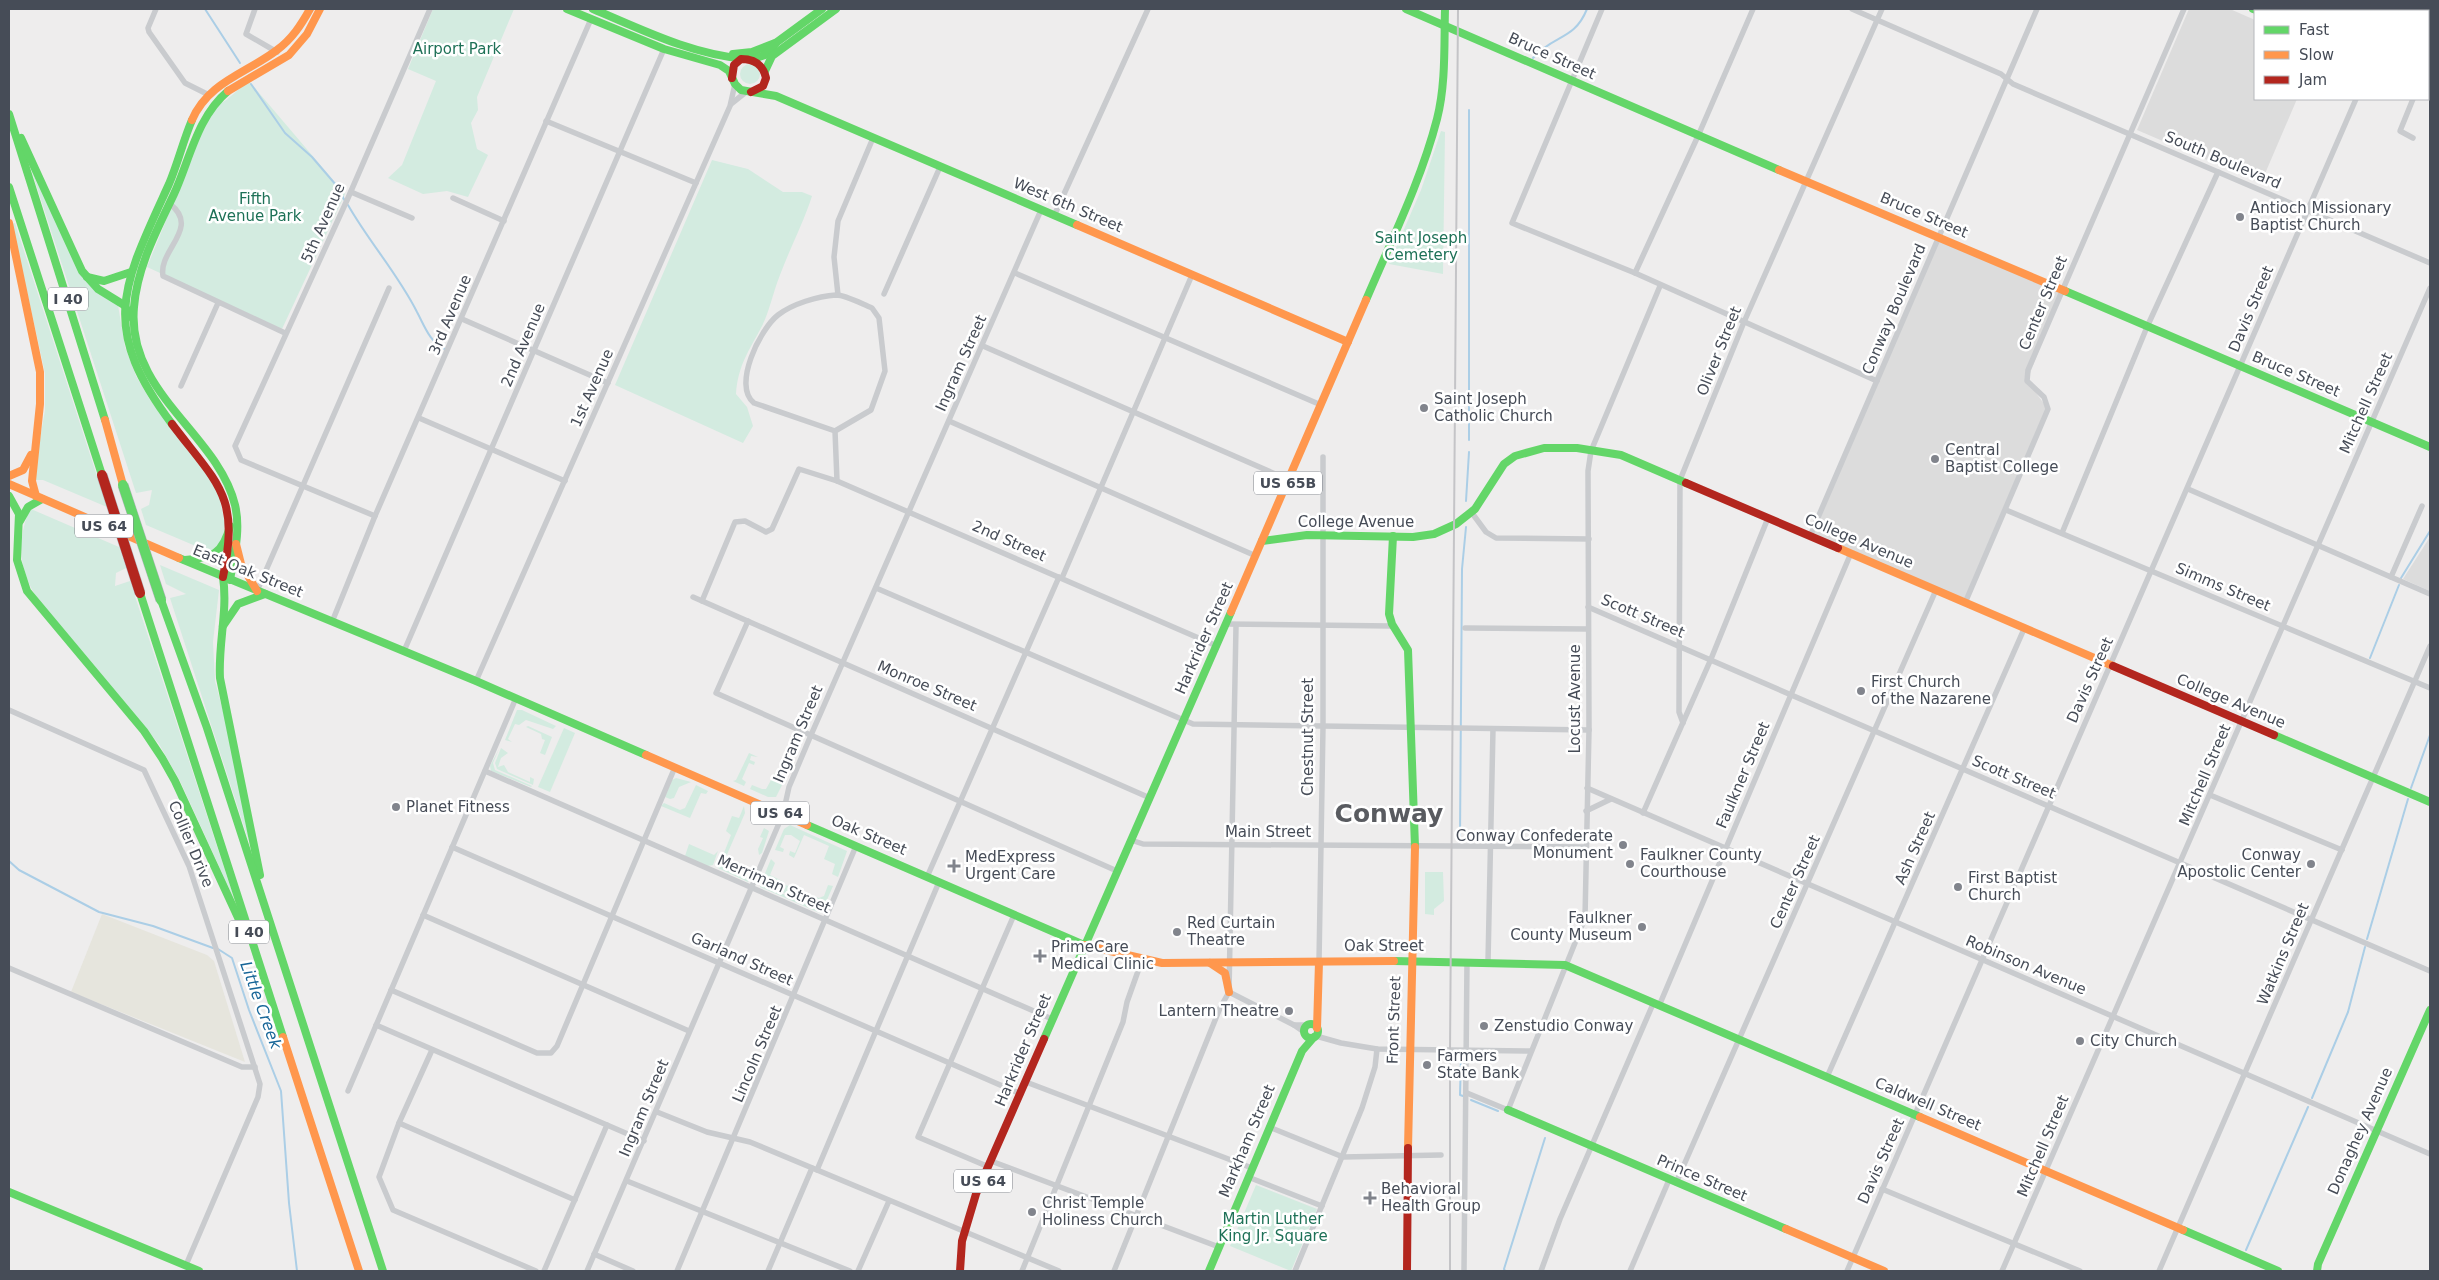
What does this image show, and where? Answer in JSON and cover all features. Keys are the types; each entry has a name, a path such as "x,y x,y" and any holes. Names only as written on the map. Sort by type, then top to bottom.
{"main road":[{"path":"272,929 221,690 218,663 230,540 226,502 218,484 150,396 141,380 126,340 124,305 130,272 176,169 196,112 209,95 234,74 277,52 299,30 310,9"},
{"path":"221,629 238,604 261,593 241,564 236,544 236,510 227,484 152,382 141,359 135,341 132,318 133,304 140,275 203,120 210,108 225,92 240,81 288,56 305,39 320,9"},
{"path":"568,9 592,14 678,44 715,54 749,59 760,64 776,96"},
{"path":"733,81 735,66 749,59 765,55 777,42 822,9"},
{"path":"592,14 664,49 720,65 729,71 733,81 748,92 759,88 772,56 836,9"},
{"name":"Bruce Street","path":"1406,9 1698,136 2430,447"},
{"name":"Harkrider Street","path":"960,1271 964,1233 976,1194 1217,646 1231,625 1262,541 1416,183 1431,136 1442,91 1445,9"},
{"path":"715,54 745,54 777,42"},
{"name":"West 6th Street","path":"748,92 776,96 1348,342"},
{"path":"9,112 82,271 98,289 124,305 132,318"},
{"name":"I 40","path":"9,112 100,401 123,485 161,600 207,728 383,1271"},
{"name":"I 40","path":"9,187 359,1271"},
{"path":"9,224 38,358 41,382 32,481 39,497 28,507 20,520"},
{"path":"82,271 88,277 101,281 113,280 130,272"},
{"path":"9,476 20,473 29,464 37,430"},
{"name":"College Avenue","path":"1262,541 1283,537 1324,535 1417,537 1434,534 1472,513 1504,463 1521,453 1536,448 1553,447 1621,455 2430,802"},
{"name":"East Oak Street","path":"9,484 261,593 476,681"},
{"path":"9,496 16,506 20,520 17,560 25,588 36,605 144,731 162,758 179,790 260,967"},
{"name":"College Avenue","path":"1272,519 1274,529 1283,537"},
{"path":"183,560 202,558 219,551 227,537 230,526"},
{"path":"1391,626 1389,610 1393,536"},
{"path":"226,578 236,544"},
{"name":"Front Street","path":"1391,626 1404,641 1408,650 1415,845 1414,949 1411,961 1408,1050 1407,1271"},
{"name":"Oak Street","path":"476,681 1084,945 1142,960 1165,963 1411,961 1565,965"},
{"name":"Oak Street","path":"1203,962 1213,964 1225,973 1229,992"},
{"name":"Chestnut Street","path":"1311,1031 1318,1017 1319,962"},
{"name":"Caldwell Street","path":"1565,965 2278,1271"},
{"name":"Donaghey Avenue","path":"2315,1269 2429,1015"},
{"name":"Markham Street","path":"1209,1271 1311,1031"},
{"name":"Prince Street","path":"1508,1110 1672,1182 1884,1271"},
{"path":"9,1192 199,1271"}],"street":[{"path":"156,9 148,28 149,32 186,83 209,95"},
{"path":"255,9 246,34 277,52"},
{"name":"5th Avenue","path":"303,486 241,460 235,446 285,333 345,206 430,9"},
{"path":"1054,216 1148,9"},
{"path":"1602,9 1570,81 1512,223 1634,274 1877,381"},
{"path":"1634,274 1698,136 1753,9"},
{"name":"South Boulevard","path":"1852,9 2006,79 2013,84 2430,263"},
{"name":"Oliver Street","path":"1683,723 1679,712 1680,480 1744,322 1882,9"},
{"name":"Conway Boulevard","path":"1810,536 2036,9"},
{"name":"Center Street","path":"1965,603 2048,409 2044,397 2027,381 2026,376 2184,9"},
{"name":"3rd Avenue","path":"332,622 375,516 462,319 592,14"},
{"name":"2nd Avenue","path":"404,651 664,49"},
{"name":"1st Avenue","path":"476,681 730,106 733,81"},
{"name":"1st Avenue","path":"730,106 748,92"},
{"name":"Davis Street","path":"1846,1271 2356,100"},
{"path":"2413,100 2400,131 2413,138"},
{"path":"546,121 696,183"},
{"path":"838,294 834,257 838,221 873,138"},
{"path":"884,294 940,167"},
{"path":"2062,533 2147,327 2218,172"},
{"path":"349,195 412,218"},
{"path":"453,198 504,221"},
{"path":"170,204 180,214 182,224 162,274 167,279 285,333"},
{"name":"Ingram Street","path":"587,1271 657,1112 689,1031 783,814 789,787 811,735 1041,210"},
{"path":"1015,273 1321,405"},
{"path":"926,877 1025,652 1101,488 1192,275"},
{"name":"Locust Avenue","path":"1508,1110 1585,918 1588,730 1588,471 1591,451 1660,286"},
{"path":"261,593 303,486 389,288"},
{"name":"Mitchell Street","path":"2002,1271 2430,288"},
{"path":"838,294 872,308 876,312 879,318 885,371 871,410 835,431 754,403 749,399 745,385 756,343 777,316 805,302 838,294"},
{"path":"181,386 218,303"},
{"path":"462,319 608,383"},
{"path":"983,346 1135,410 1289,480"},
{"path":"419,418 565,481"},
{"path":"949,421 1256,556"},
{"path":"835,431 837,481"},
{"name":"Chestnut Street","path":"1319,962 1324,727 1323,457"},
{"name":"2nd Street","path":"702,600 735,522 745,522 766,532 772,529 799,469 837,481 909,511 1217,646"},
{"path":"303,486 375,516"},
{"path":"2188,488 2430,594"},
{"path":"2391,577 2422,506"},
{"name":"Simms Street","path":"2006,510 2430,688"},
{"path":"1472,513 1486,532 1496,538 1589,539"},
{"path":"1642,813 1711,659 1768,518"},
{"name":"Faulkner Street","path":"1541,1271 1560,1219 1726,849 1851,553"},
{"path":"876,588 1183,722 1234,726 1588,730"},
{"name":"Center Street","path":"1630,1271 1808,884 1936,590"},
{"name":"Monroe Street","path":"693,597 1150,798"},
{"name":"Scott Street","path":"1588,607 2430,971"},
{"path":"748,621 716,693 1117,872"},
{"path":"1114,1271 1220,1008 1229,992 1234,726 1231,625 1391,626"},
{"path":"1465,628 1588,629"},
{"name":"Ash Street","path":"1827,1077 2024,628"},
{"name":"Watkins Street","path":"2159,1271 2430,646"},
{"path":"348,1091 516,698"},
{"name":"Collier Drive","path":"9,710 144,770 189,866 255,1068 260,1084 258,1097 186,1265"},
{"path":"1488,962 1494,729"},
{"path":"391,990 537,1053 551,1053 557,1046 675,767"},
{"name":"Merriman Street","path":"485,771 1052,1019"},
{"name":"Robinson Avenue","path":"1587,788 2430,1154"},
{"path":"2210,795 2342,850"},
{"path":"1586,811 1611,799"},
{"name":"Main Street","path":"1131,840 1142,844 1585,846"},
{"name":"Lincoln Street","path":"677,1271 795,996 856,846"},
{"name":"Garland Street","path":"452,847 1021,1094"},
{"path":"768,1271 877,1031 940,882"},
{"path":"423,915 689,1031"},
{"path":"1014,915 918,1138 990,1164 1059,1185 1219,1246"},
{"path":"1022,1271 1059,1185 1123,1021 1126,1002 1142,960"},
{"path":"1464,1271 1467,962"},
{"path":"9,968 242,1067 255,1068"},
{"path":"1229,992 1294,1025 1328,1039 1377,1049 1530,1052"},
{"path":"376,1025 644,1141"},
{"path":"1295,1271 1343,1157 1375,1067 1377,1049"},
{"path":"432,1050 399,1123 379,1177 393,1210 536,1271"},
{"path":"1026,1082 1168,1137 1322,1206"},
{"path":"1467,1093 1508,1110"},
{"path":"657,1112 707,1132 735,1137 1059,1271"},
{"path":"399,1123 575,1200"},
{"path":"544,1271 607,1125"},
{"path":"1269,1127 1343,1157 1441,1156"},
{"path":"627,1180 850,1271"},
{"path":"1882,1189 2080,1271"},
{"path":"858,1271 889,1201"},
{"path":"594,1254 633,1271"}],"shaded area":[{"path":"2189,9 2230,9 2254,20 2254,100 2297,100 2261,183 2137,130"},
{"name":"Central Baptist College","path":"1938,238 2062,291 2027,381 2048,409 1965,603 1810,536"},
{"path":"2430,537 2430,591 2403,579"},
{"path":"102,914 207,955 214,961 245,1062 71,992"}],"green space":[{"name":"Airport Park","path":"433,9 514,9 477,97 478,110 471,123 477,149 488,155 468,197 447,191 423,194 388,178 402,165 436,81 408,69"},
{"path":"750,64 757,67 760,74 757,81 750,84 743,81 740,74 743,67"},
{"name":"Fifth Avenue Park","path":"249,81 345,194 282,329 147,267 207,120 218,104 225,101"},
{"name":"Saint Joseph Cemetery","path":"1441,131 1445,132 1443,274 1389,264 1421,190"},
{"path":"712,160 748,169 783,192 802,192 812,196 778,281 765,320 745,358 739,375 736,394 747,407 753,426 743,443 615,385"},
{"path":"30,166 81,273 118,305 125,347 136,376 150,400 214,484 219,495 225,524 223,537 212,554 210,549 198,547 146,525 141,509 149,505 152,490 136,493"},
{"path":"15,223 107,507 43,480 33,480 45,410 45,373 12,224"},
{"path":"31,509 119,547 126,568 116,573 115,586 130,581 235,901 180,781 159,744 39,601 29,584 21,551 23,531"},
{"path":"160,565 219,590 213,642 215,681 229,734 250,845 170,598 186,594 166,584"},
{"path":"517,710 522,710 556,726 553,729 526,720 519,725 515,724 508,739 512,742 505,740"},
{"path":"528,726 552,737 545,755 540,753 545,740 542,739 541,734 526,727"},
{"path":"564,728 575,733 550,792 538,787"},
{"path":"501,748 508,753 501,758 498,767 504,765 508,772 530,782 530,777 534,779 533,785 497,769 495,763"},
{"path":"499,749 493,763 495,770 531,787 491,771 490,766"},
{"path":"749,753 758,757 751,756 750,760 755,762 754,765 749,763 742,779 746,782 744,786 733,781 736,780"},
{"path":"775,773 786,777 776,797 768,797 750,789 752,785 766,789"},
{"path":"676,778 691,782 679,787 674,798 665,797 672,780"},
{"path":"696,785 708,791 706,794 701,793 690,818 661,806 664,803 680,810 685,808"},
{"path":"744,806 745,813 722,866 747,877 750,872 752,873 748,882 718,868 731,835 726,831 732,816 739,818"},
{"path":"790,825 847,851 838,877 832,874 835,864 824,859 829,846 804,835 794,858 789,855 790,851 795,853 800,841 791,835 785,835 780,847 784,849 783,852 775,850 784,829"},
{"path":"764,828 769,831 762,853 759,855 758,849 763,838 760,837"},
{"path":"689,844 714,855 718,851 713,865 708,866 685,856"},
{"path":"771,859 775,863 770,875 784,882 783,884 819,898 824,896 828,885 833,886 823,909 761,883"},
{"path":"1425,872 1443,872 1444,901 1434,909 1434,915 1425,914"},
{"path":"761,884 822,911 820,913 760,887"},
{"name":"Martin Luther King Jr. Square","path":"1256,1185 1317,1209 1291,1271 1230,1246"}],"waterway":[{"path":"205,9 240,63"},
{"path":"1533,58 1541,50 1576,27 1587,9"},
{"path":"251,84 285,133 312,157 336,185 345,201"},
{"path":"1469,110 1469,440"},
{"path":"348,205 401,284 428,333 435,343 445,349"},
{"path":"1466,501 1469,452"},
{"path":"1460,837 1462,569 1466,527"},
{"path":"2401,578 2430,531"},
{"path":"2370,658 2399,585"},
{"path":"2411,788 2430,735"},
{"path":"2367,939 2408,799"},
{"name":"Little Creek","path":"9,861 19,870 99,912 153,926 213,948"},
{"path":"2312,1098 2348,1012 2365,947"},
{"name":"Little Creek","path":"218,949 232,958 249,1010 281,1091 289,1203 297,1271"},
{"path":"1461,1057 1460,1095 1463,1096"},
{"path":"1471,1100 1498,1111"},
{"path":"2246,1250 2308,1107"},
{"path":"1505,1271 1504,1269 1545,1138"}],"railway":[{"path":"1450,1271 1458,9"}],"traffic: fast":[{"path":"567,9 664,49 720,65 729,71 735,84 741,90 776,96 1077,225"},
{"path":"593,9 686,47 745,59"},
{"path":"753,59 765,55 777,42 822,9"},
{"path":"765,71 772,56 836,9"},
{"path":"1406,9 1779,170"},
{"path":"1366,300 1414,188 1437,119 1443,78 1445,9"},
{"path":"733,54 752,52 775,43"},
{"path":"228,91 217,101 195,139 180,181 143,263 134,307 135,337 144,364 158,389 211,456 225,480 235,505 237,533 230,580"},
{"path":"9,114 105,420"},
{"path":"172,424 149,390 134,359 126,332 126,305 130,278 172,176 192,120"},
{"path":"21,138 82,271 98,289 124,305 132,318"},
{"path":"9,187 102,475"},
{"path":"87,277 104,281 131,272"},
{"path":"2065,291 2430,447"},
{"path":"1262,541 1307,535 1413,537 1434,534 1456,524 1475,509 1504,464 1515,456 1544,448 1577,448 1621,455 1686,483"},
{"path":"123,485 161,600"},
{"path":"9,496 19,514 17,560 27,591 144,731 162,758 175,781 241,924"},
{"path":"20,521 28,507 42,499"},
{"path":"185,560 202,558 215,553 224,543 230,526"},
{"path":"1393,536 1389,614 1392,624 1408,650 1415,847"},
{"path":"179,558 476,681 646,755"},
{"path":"223,577 224,602 220,678 260,875"},
{"path":"140,593 283,1037"},
{"path":"223,626 238,604 265,594"},
{"path":"161,600 207,728 383,1271"},
{"path":"1044,1039 1231,612"},
{"path":"2274,735 2430,802"},
{"path":"807,825 1084,945"},
{"path":"1394,961 1565,965 1920,1117"},
{"path":"2317,1271 2318,1264 2430,1010"},
{"path":"1308,1024 1314,1024 1318,1031 1314,1038 1308,1038 1304,1034 1304,1028 1308,1024"},
{"path":"1209,1271 1302,1051 1314,1037"},
{"path":"1508,1110 1786,1229"},
{"path":"9,1192 199,1271"},
{"path":"2183,1230 2278,1271"}],"traffic: slow":[{"path":"192,120 199,107 218,87 265,58 287,41 300,26 310,9"},
{"path":"228,91 289,55 307,34 320,9"},
{"path":"1779,170 2065,291"},
{"path":"9,223 40,372 40,404 32,481 36,496"},
{"path":"1077,225 1348,342"},
{"path":"1231,612 1366,300"},
{"path":"105,420 123,485"},
{"path":"9,476 23,470 31,455"},
{"path":"9,484 179,558"},
{"path":"236,544 241,564 257,591"},
{"path":"1838,548 2113,666"},
{"path":"646,755 807,825"},
{"path":"1408,1148 1415,847"},
{"path":"1084,945 1162,963 1394,961"},
{"path":"1317,1028 1319,962"},
{"path":"1210,963 1225,973 1229,992"},
{"path":"283,1037 359,1271"},
{"path":"1920,1117 2183,1230"},
{"path":"1786,1229 1884,1271"}],"traffic: jam":[{"path":"732,78 734,65 741,59 750,60 758,64 766,78 763,86 751,92"},
{"path":"172,424 202,462 221,493 229,527 228,549 223,577"},
{"path":"102,475 140,593"},
{"path":"1686,483 1838,548"},
{"path":"2113,666 2274,735"},
{"path":"960,1271 962,1241 976,1194 1044,1039"},
{"path":"1407,1271 1408,1148"}],"place":[{"name":"Antioch Missionary Baptist Church","path":"2240,217"},
{"name":"Saint Joseph Catholic Church","path":"1424,408"},
{"name":"Central Baptist College","path":"1935,459"},
{"name":"First Church of the Nazarene","path":"1861,691"},
{"name":"Planet Fitness","path":"396,807"},
{"name":"Conway Confederate Monument","path":"1623,845"},
{"name":"Faulkner County Courthouse","path":"1630,864"},
{"name":"Conway Apostolic Center","path":"2311,864"},
{"name":"MedExpress Urgent Care","path":"954,866"},
{"name":"First Baptist Church","path":"1958,887"},
{"name":"Faulkner County Museum","path":"1642,927"},
{"name":"Red Curtain Theatre","path":"1177,932"},
{"name":"PrimeCare Medical Clinic","path":"1040,956"},
{"name":"Lantern Theatre","path":"1289,1011"},
{"name":"Zenstudio Conway","path":"1484,1026"},
{"name":"City Church","path":"2080,1041"},
{"name":"Farmers State Bank","path":"1427,1065"},
{"name":"Behavioral Health Group","path":"1370,1198"},
{"name":"Christ Temple Holiness Church","path":"1032,1212"}],"district":[{"name":"Conway","path":"1389,813"}]}
